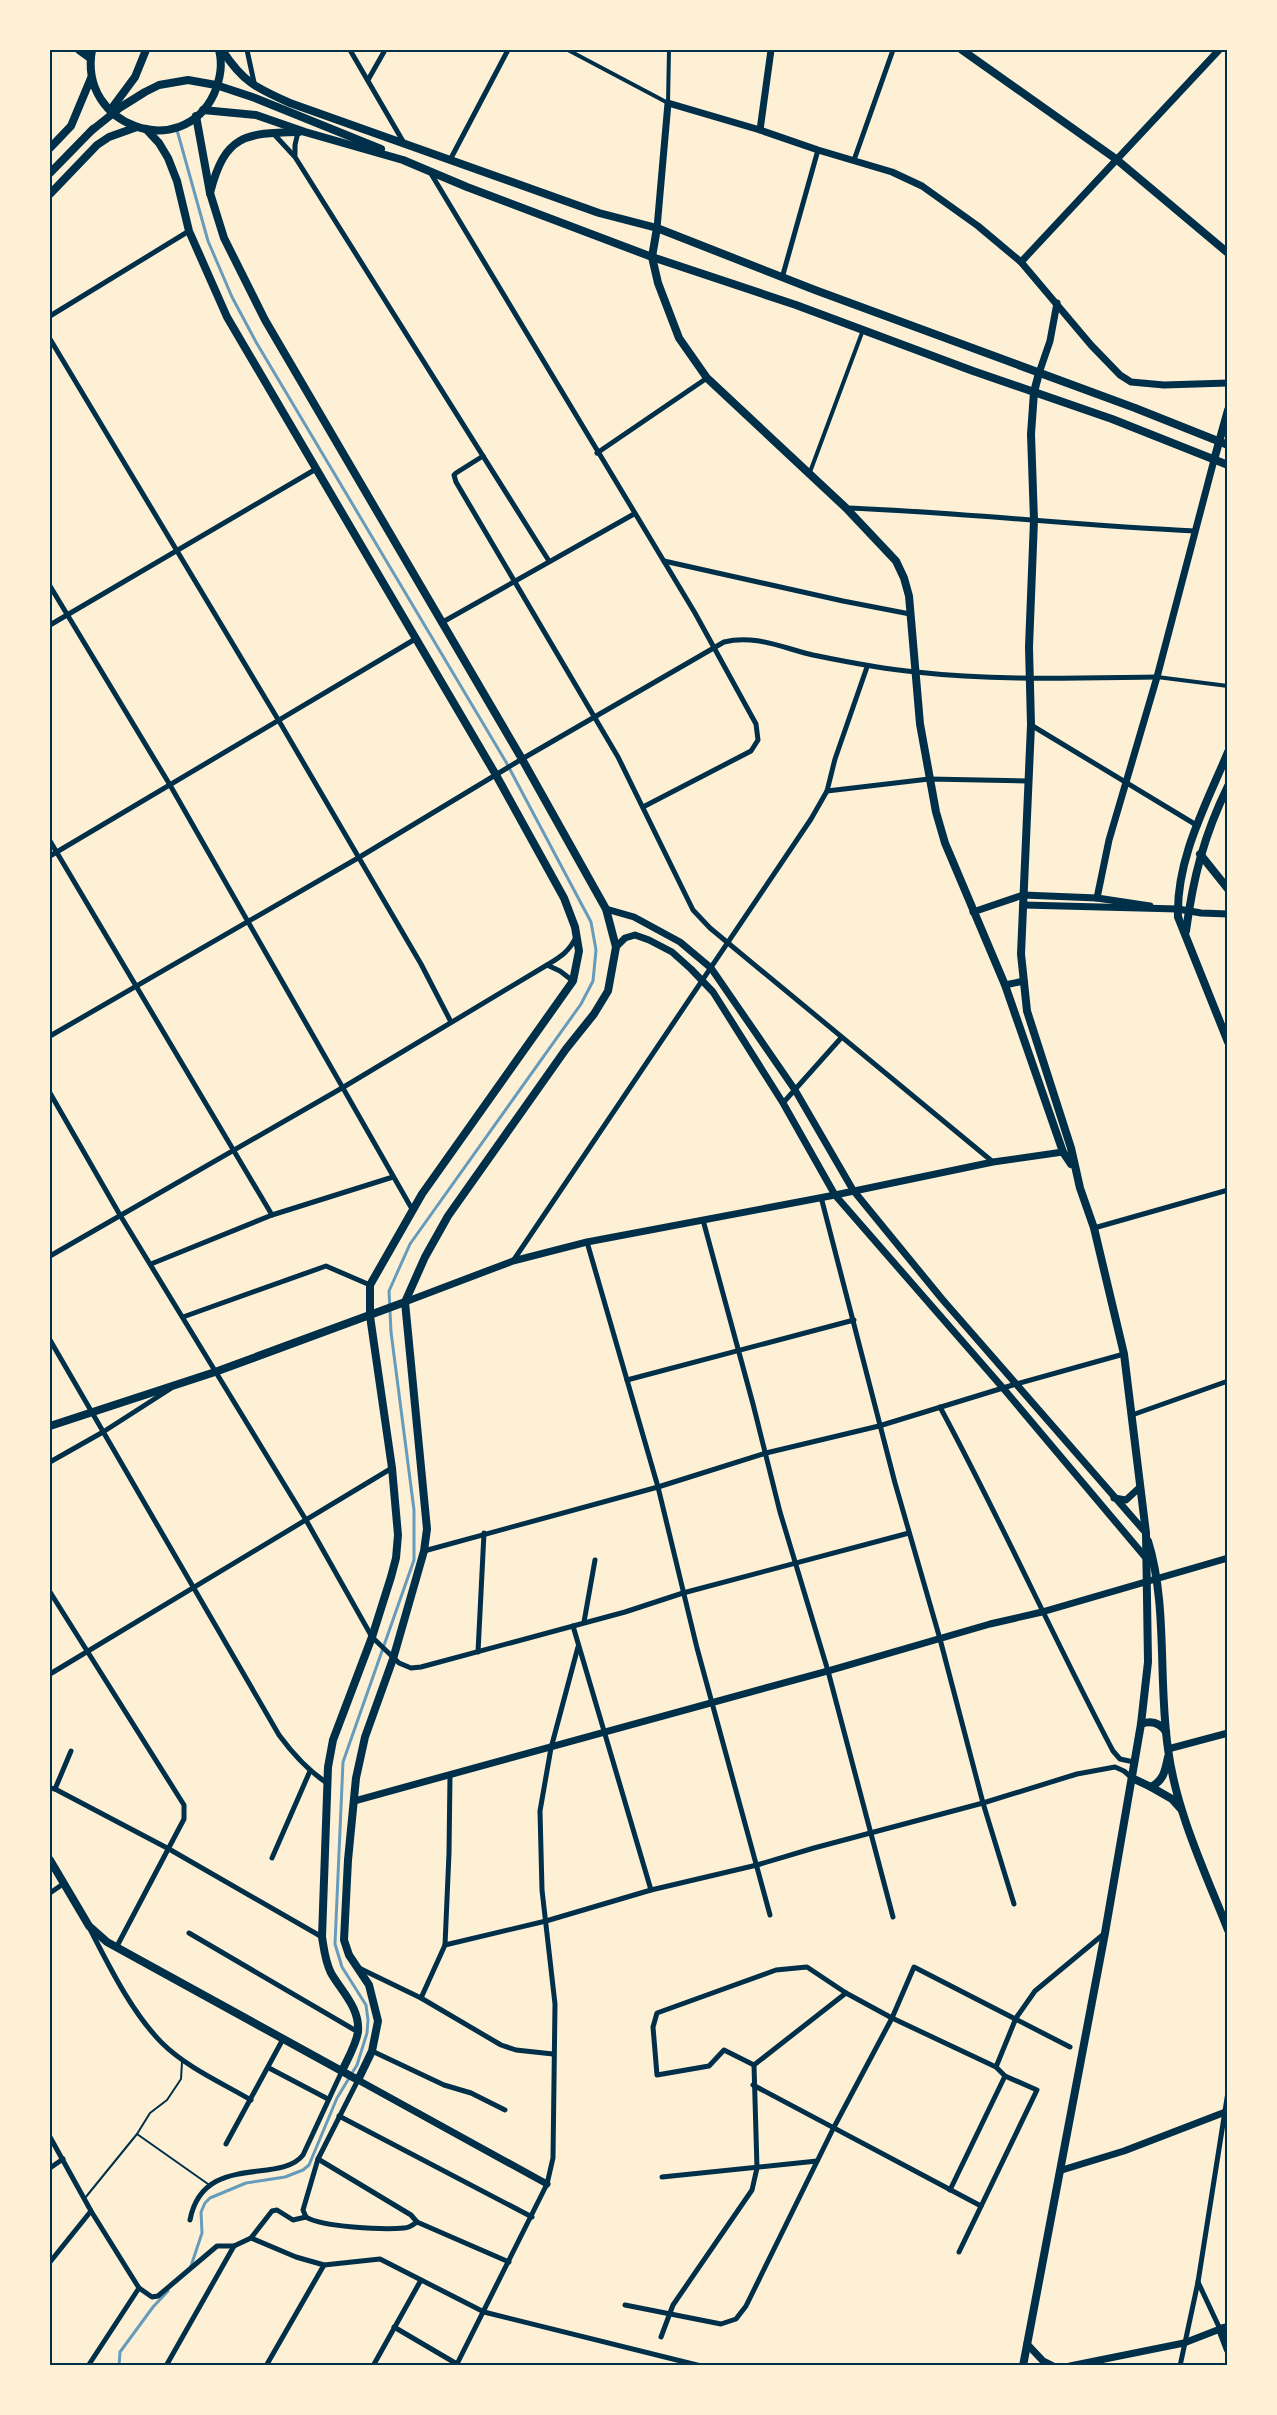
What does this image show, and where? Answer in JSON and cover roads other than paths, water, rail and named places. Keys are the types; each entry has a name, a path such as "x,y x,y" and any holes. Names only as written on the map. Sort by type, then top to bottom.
{"main road":[{"path":"79,50 91,54 92,78 97,93 112,114 141,128 159,142 168,158 177,181 189,231 227,317 496,775 564,898 577,936 579,951 573,981 412,1209 370,1285 398,1535 396,1558 372,1637 333,1740 327,1783 322,1937 325,1957 331,1973 356,2013 358,2032 342,2071"},
{"path":"50,173 127,90 146,50"},
{"path":"220,50 255,88 290,103 599,213 657,228 782,278 1135,408 1227,445"},
{"path":"50,194 102,141 141,128 177,127 200,113 218,85 221,70 220,50"},
{"path":"962,50 1116,159 1227,253"},
{"path":"50,148 71,126 92,78"},
{"path":"91,131 121,107 159,85 188,80 230,89 355,137 429,171 652,257 863,329 1112,419 1227,465"},
{"path":"200,113 256,115 301,131 403,160"},
{"path":"50,1860 88,1926 116,1948 358,2080 372,2051 378,2021 369,1985 356,1967 344,1940 347,1871 359,1757 393,1659 424,1551 427,1529 402,1304 448,1216 566,1049 594,1014 608,991 616,947 606,909 522,759 265,320 224,238 210,193 200,113"},
{"path":"210,193 221,158 232,147 258,133 301,131"},
{"path":"657,228 652,257 658,283 679,338 708,378 846,508 896,561 904,578 928,778 945,843 1005,985 1074,1168 1094,1228 1124,1354 1139,1488 1156,1578 1168,1751 1181,1809 1227,1930"},
{"path":"1039,373 1034,392 1031,434 1034,520 1029,647 1031,725 1022,954 1027,1011 1067,1150"},
{"path":"1214,460 1227,410"},
{"path":"1227,752 1187,854 1179,883 1178,909 1178,917 1227,1042"},
{"path":"1186,933 1192,882 1211,821 1227,786"},
{"path":"1200,854 1227,889"},
{"path":"50,1426 215,1372 402,1304"},
{"path":"1023,2366 1062,2170 1141,1724 1148,1662 1146,1533"},
{"path":"1141,1724 1151,1722 1157,1724 1167,1734"},
{"path":"1151,1787 1160,1782 1163,1777 1168,1751"},
{"path":"1132,1778 1172,1799 1181,1809"},
{"path":"1224,2328 1227,2350"}],"street":[{"path":"247,50 255,88"},
{"path":"350,50 405,145"},
{"path":"368,80 385,50"},
{"path":"450,160 508,50"},
{"path":"568,50 668,103 760,129 818,150 892,172 922,186 978,226 1021,262 1111,366 1131,382 1164,386 1227,383"},
{"path":"657,228 668,103 669,50"},
{"path":"760,129 771,50"},
{"path":"854,160 893,50"},
{"path":"1021,262 1219,50"},
{"path":"296,157 294,145 301,131"},
{"path":"272,132 296,157 549,561"},
{"path":"782,278 818,150"},
{"path":"429,171 664,561 756,724 758,733 755,746 743,756 643,807"},
{"path":"50,316 189,231"},
{"path":"1039,373 1050,341 1057,303"},
{"path":"810,473 863,329"},
{"path":"50,339 279,721 421,964 451,1022"},
{"path":"597,453 708,378"},
{"path":"483,456 456,473 454,478 596,718 643,807 693,910 702,921 841,1038 993,1162"},
{"path":"1098,898 1109,840 1157,677 1214,460"},
{"path":"50,625 316,469"},
{"path":"846,508 1106,527 1195,531"},
{"path":"441,623 634,514"},
{"path":"664,561 910,614"},
{"path":"50,586 170,784 412,1209"},
{"path":"50,856 417,638"},
{"path":"50,1036 358,858 522,759 714,648 735,639 758,640 800,652 867,666 964,677 1157,677 1227,686"},
{"path":"513,1261 811,819 826,791 867,666"},
{"path":"1031,725 1198,826"},
{"path":"826,791 928,778 1027,781"},
{"path":"50,841 272,1215"},
{"path":"973,912 1023,895 1098,898 1139,903 1154,908"},
{"path":"1023,905 1178,909 1227,914"},
{"path":"606,909 634,916 680,942 711,968 795,1090 853,1190 942,1299 1146,1533"},
{"path":"50,1256 342,1088 563,956 577,936"},
{"path":"616,947 625,938 635,936 650,940 672,952 702,980 729,1016 783,1103 835,1195 1003,1388 1146,1558"},
{"path":"547,965 573,981"},
{"path":"1005,985 1024,981"},
{"path":"783,1103 841,1038"},
{"path":"50,1093 120,1215 306,1520 372,1637 393,1659 405,1667 421,1667 478,1652 683,1593 909,1533"},
{"path":"402,1304 513,1261 587,1242 835,1195 993,1162 1067,1150"},
{"path":"151,1264 272,1215 393,1177"},
{"path":"1094,1228 1227,1190"},
{"path":"821,1197 879,1426 940,1639 983,1803 1014,1904"},
{"path":"703,1220 739,1349 780,1512 828,1671 893,1917"},
{"path":"587,1242 658,1487 711,1703 770,1915"},
{"path":"888,1258 900,1248"},
{"path":"183,1317 326,1266 370,1285"},
{"path":"931,1308 942,1299"},
{"path":"627,1380 854,1320"},
{"path":"50,1340 279,1735 310,1771 327,1783"},
{"path":"424,1551 658,1487 766,1453 879,1426 1124,1354"},
{"path":"1132,1416 1227,1381"},
{"path":"50,1462 103,1432 177,1385"},
{"path":"940,1407 1113,1751 1120,1759 1134,1762"},
{"path":"50,1674 392,1468"},
{"path":"1114,1498 1126,1500 1139,1488"},
{"path":"478,1652 484,1533"},
{"path":"354,1801 1042,1612 1227,1558"},
{"path":"584,1622 595,1560"},
{"path":"50,1592 184,1805 184,1819 116,1948"},
{"path":"573,1626 651,1890"},
{"path":"394,2327 457,2365 547,2184 553,2158 555,2004 542,1890 540,1811 551,1748 578,1647"},
{"path":"1168,1751 1227,1733"},
{"path":"71,1751 52,1788 169,1849 322,1937"},
{"path":"445,1945 546,1921 651,1890 757,1865 1103,1768 1115,1767 1132,1778"},
{"path":"272,1858 310,1771"},
{"path":"421,1998 445,1945 450,1775"},
{"path":"50,1893 63,1884"},
{"path":"88,1926 135,2007 161,2042 183,2059 251,2100"},
{"path":"189,1933 358,2032"},
{"path":"996,2067 1016,2018 1035,1991 1105,1933"},
{"path":"356,1967 421,1998 501,2045 516,2050 553,2054"},
{"path":"754,2065 724,2050 710,2066 657,2075 652,2027 657,2013 776,1971 807,1967 846,1993 892,2018 996,2067 1005,2076 1037,2090 959,2252"},
{"path":"625,2305 670,2312 721,2324 736,2319 746,2306 833,2129 892,2018 914,1967 1070,2047"},
{"path":"661,2337 670,2312 752,2190 758,2168 754,2065 846,1993"},
{"path":"226,2144 283,2039"},
{"path":"372,2051 444,2085 471,2093 505,2110"},
{"path":"269,2067 328,2098"},
{"path":"190,2220 194,2204 208,2185 241,2173 297,2162 303,2155 342,2071"},
{"path":"950,2190 1005,2076"},
{"path":"417,2222 404,2228 332,2225 312,2221 306,2217 303,2210 318,2159 358,2080 547,2184"},
{"path":"753,2085 981,2206"},
{"path":"1180,2366 1198,2282 1212,2183 1226,2112 1227,2092"},
{"path":"1062,2170 1124,2151 1226,2112"},
{"path":"339,2116 532,2217"},
{"path":"50,2137 52,2146 63,2159 91,2211 139,2289 155,2298 217,2246 234,2246 251,2238 270,2212 275,2210 293,2220 306,2217"},
{"path":"50,2168 63,2159"},
{"path":"318,2159 411,2215 417,2222 510,2262"},
{"path":"662,2177 817,2161"},
{"path":"50,2262 91,2211"},
{"path":"251,2238 296,2257 324,2265 380,2259 484,2312 701,2366"},
{"path":"166,2366 234,2246"},
{"path":"266,2366 324,2265"},
{"path":"373,2366 421,2280"},
{"path":"1070,2366 1184,2343 1224,2328 1198,2282"},
{"path":"88,2366 139,2289"},
{"path":"1027,2344 1043,2361 1053,2366"}],"lane":[{"path":"84,2199 137,2134 150,2114 167,2100 181,2079 183,2059"},
{"path":"137,2134 208,2185"}],"waterway":[{"path":"177,130 208,241 232,297 256,342 506,762 591,922 596,950 593,981 581,1004 410,1244 389,1291 391,1332 414,1510 414,1560 343,1762 335,1944 342,1967 366,2005 367,2033 357,2065 337,2098 309,2165 285,2177 246,2183 210,2198 201,2212 202,2233 191,2266"},
{"path":"119,2366 120,2352 153,2307 168,2291"}]}
